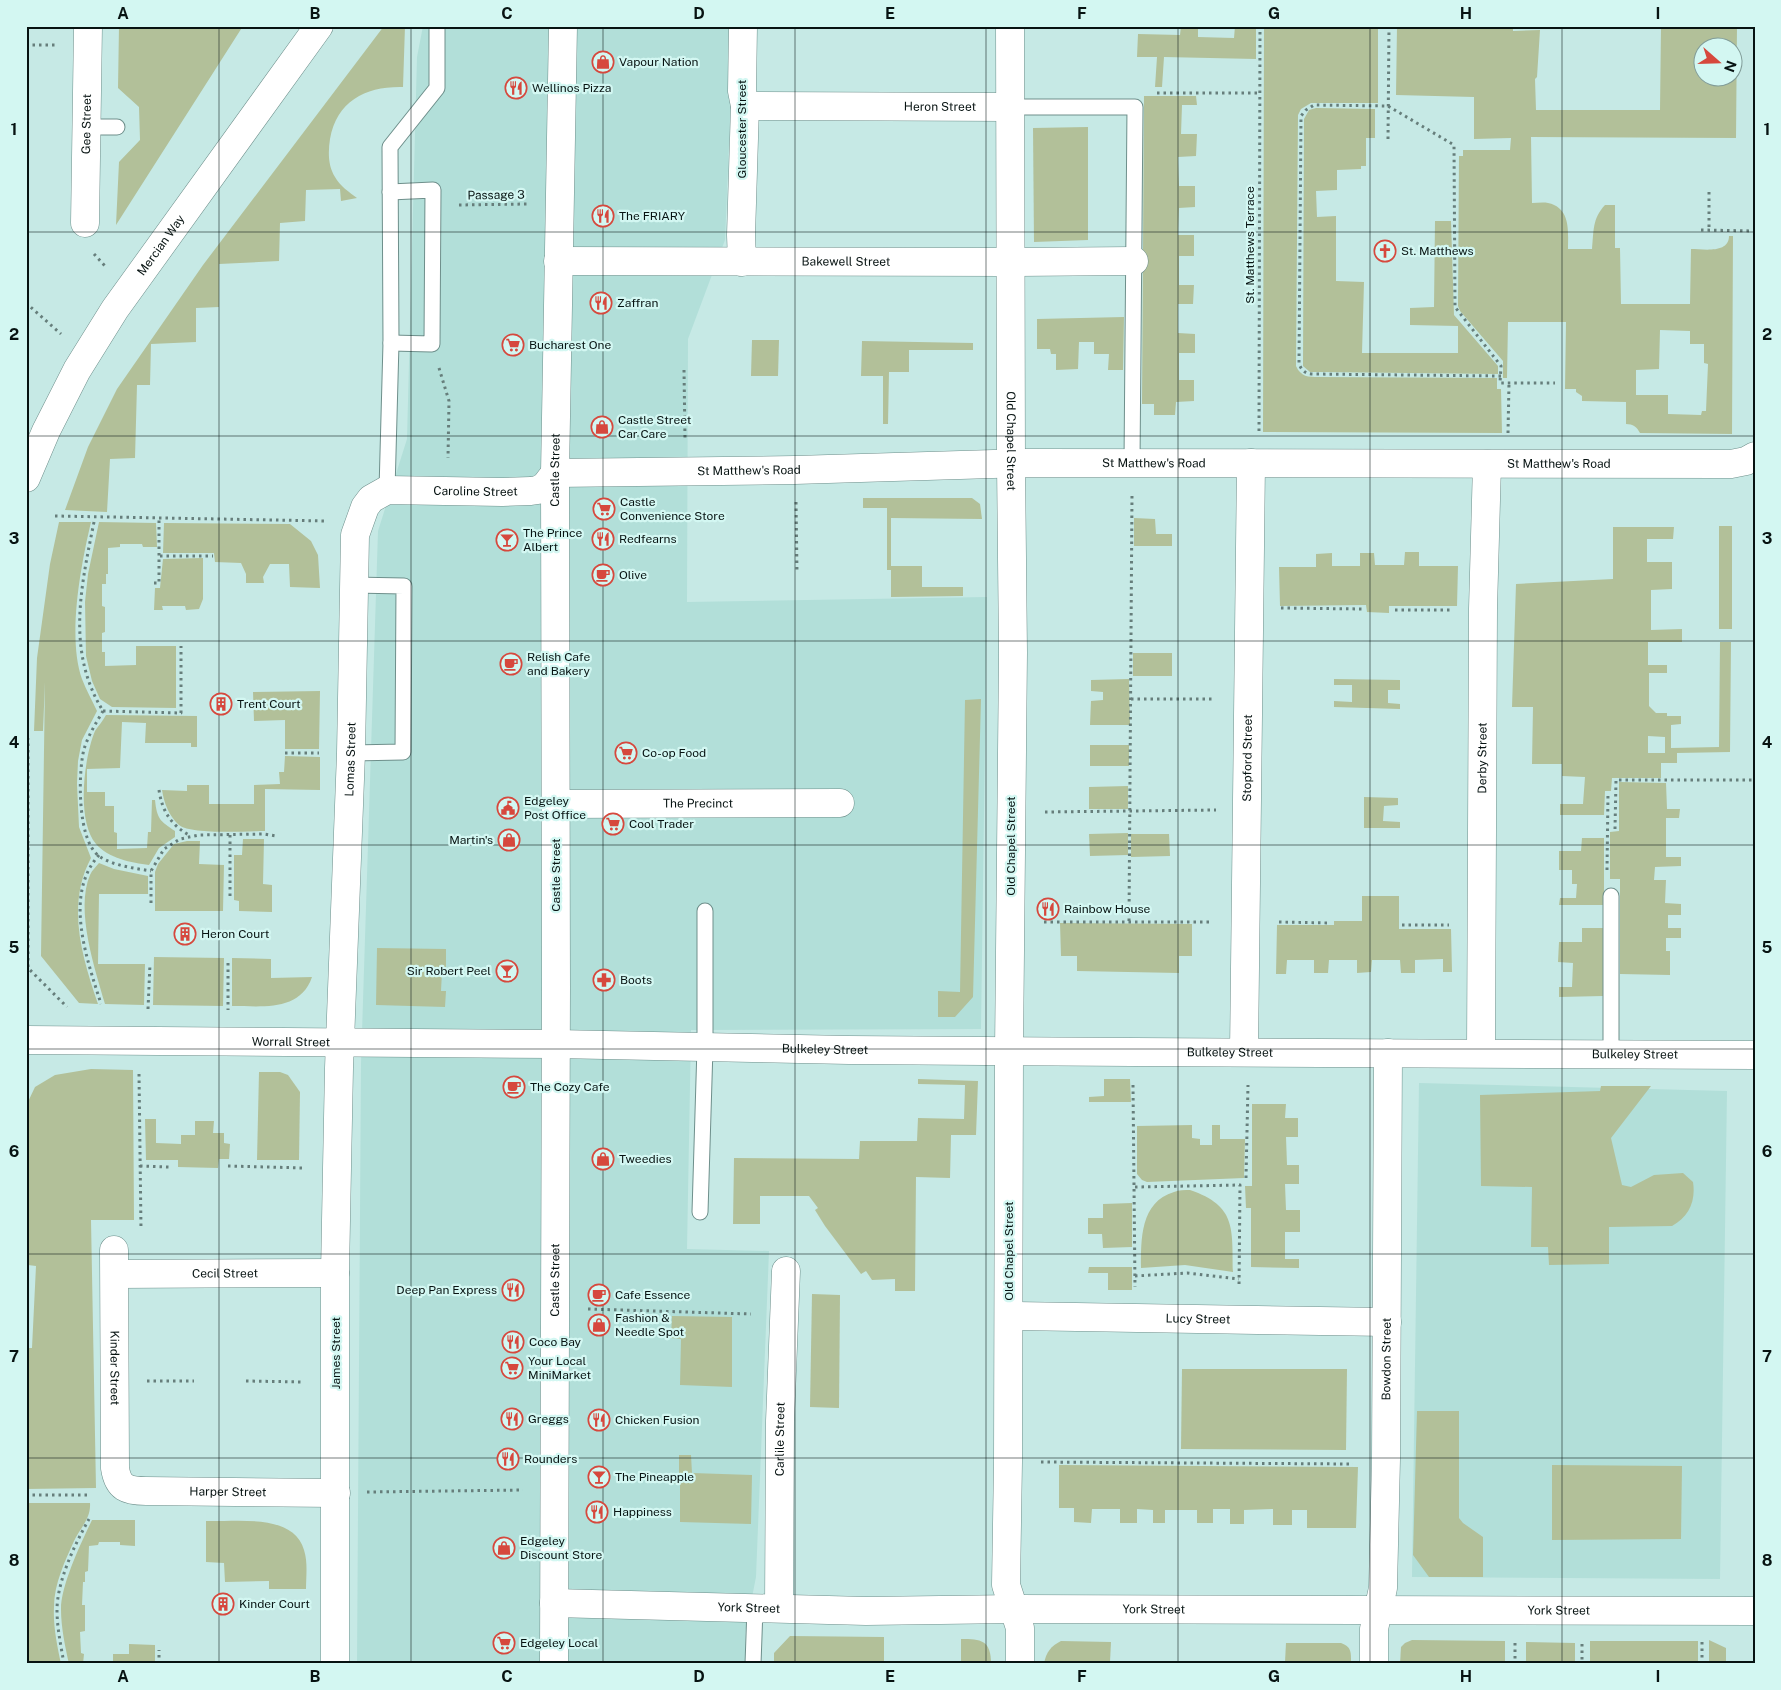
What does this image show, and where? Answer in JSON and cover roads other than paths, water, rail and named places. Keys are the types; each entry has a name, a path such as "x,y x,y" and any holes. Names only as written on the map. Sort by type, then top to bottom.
{"street":[{"name":"Gee Street","path":"84,222 88,26"},
{"name":"Mercian Way","path":"26,478 46,431 86,356 131,287 319,26"},
{"name":"Castle Street","path":"554,1664 556,472 563,26"},
{"name":"Gloucester Street","path":"742,262 741,235 745,106 742,91 743,26"},
{"name":"Old Chapel Street","path":"1010,26 1013,643 1006,1585 1020,1628 1020,1664"},
{"name":"Heron Street","path":"745,106 1010,107"},
{"name":"Bakewell Street","path":"558,261 1134,261"},
{"name":"St Matthew's Road","path":"556,472 795,470 1011,464 1132,463 1731,464 1754,459"},
{"name":"Stopford Street","path":"1246,1052 1251,463"},
{"name":"Derby Street","path":"1481,1053 1483,609 1497,464"},
{"name":"Caroline Street","path":"387,490 502,492 538,490 545,486 556,472"},
{"name":"Lomas Street","path":"340,1042 351,753 355,536 366,507 372,499 387,490"},
{"name":"The Precinct","path":"556,804 840,804"},
{"name":"Worrall Street","path":"26,1040 556,1044"},
{"name":"James Street","path":"335,1664 335,1273 340,1042"},
{"name":"Bulkeley Street","path":"556,1044 1133,1052 1755,1055"},
{"name":"Bowdon Street","path":"1374,1664 1374,1629 1383,1588 1386,1459 1388,1053"},
{"name":"Cecil Street","path":"124,1265 335,1273"},
{"name":"Kinder Street","path":"121,1484 116,1477 115,1468 115,1382 124,1265"},
{"name":"Carlile Street","path":"767,1608 780,1421 786,1271"},
{"name":"Lucy Street","path":"1009,1316 1387,1322"},
{"name":"Harper Street","path":"121,1484 132,1491 146,1492 336,1493"},
{"name":"York Street","path":"554,1603 866,1611 1015,1609 1755,1611"}],"lane":[{"path":"387,490 391,343 390,147 437,88 437,26"},
{"name":"Heron Street","path":"1010,107 1135,107 1134,261"},
{"path":"86,127 117,127"},
{"path":"390,192 433,190 432,344 391,343"},
{"path":"1132,463 1134,261"},
{"path":"351,753 403,752 404,586 353,585"},
{"path":"1611,896 1612,1053"},
{"path":"700,1212 705,1047 705,910"},
{"path":"753,1664 767,1608"}],"place":[{"name":"Vapour Nation","path":"603,62"},
{"name":"Wellinos Pizza","path":"516,88"},
{"name":"The FRIARY","path":"603,216"},
{"name":"St. Matthews","path":"1385,251"},
{"name":"Zaffran","path":"601,303"},
{"name":"Bucharest One","path":"513,345"},
{"name":"Castle Street Car Care","path":"602,427"},
{"name":"Castle Convenience Store","path":"604,509"},
{"name":"Redfearns","path":"603,539"},
{"name":"The Prince Albert","path":"507,540"},
{"name":"Olive","path":"603,575"},
{"name":"Relish Cafe and Bakery","path":"511,664"},
{"name":"Trent Court","path":"221,704"},
{"name":"Co-op Food","path":"626,753"},
{"name":"Edgeley Post Office","path":"508,808"},
{"name":"Cool Trader","path":"613,824"},
{"name":"Martin's","path":"509,840"},
{"name":"Rainbow House","path":"1048,909"},
{"name":"Heron Court","path":"185,934"},
{"name":"Sir Robert Peel","path":"507,971"},
{"name":"Boots","path":"604,980"},
{"name":"The Cozy Cafe","path":"514,1087"},
{"name":"Tweedies","path":"603,1159"},
{"name":"Deep Pan Express","path":"513,1290"},
{"name":"Cafe Essence","path":"599,1295"},
{"name":"Fashion & Needle Spot","path":"599,1325"},
{"name":"Coco Bay","path":"513,1342"},
{"name":"Your Local MiniMarket","path":"512,1368"},
{"name":"Greggs","path":"512,1419"},
{"name":"Chicken Fusion","path":"599,1420"},
{"name":"Rounders","path":"508,1459"},
{"name":"The Pineapple","path":"599,1477"},
{"name":"Happiness","path":"597,1512"},
{"name":"Edgeley Discount Store","path":"504,1548"},
{"name":"Kinder Court","path":"223,1604"},
{"name":"Edgeley Local","path":"504,1643"}]}
